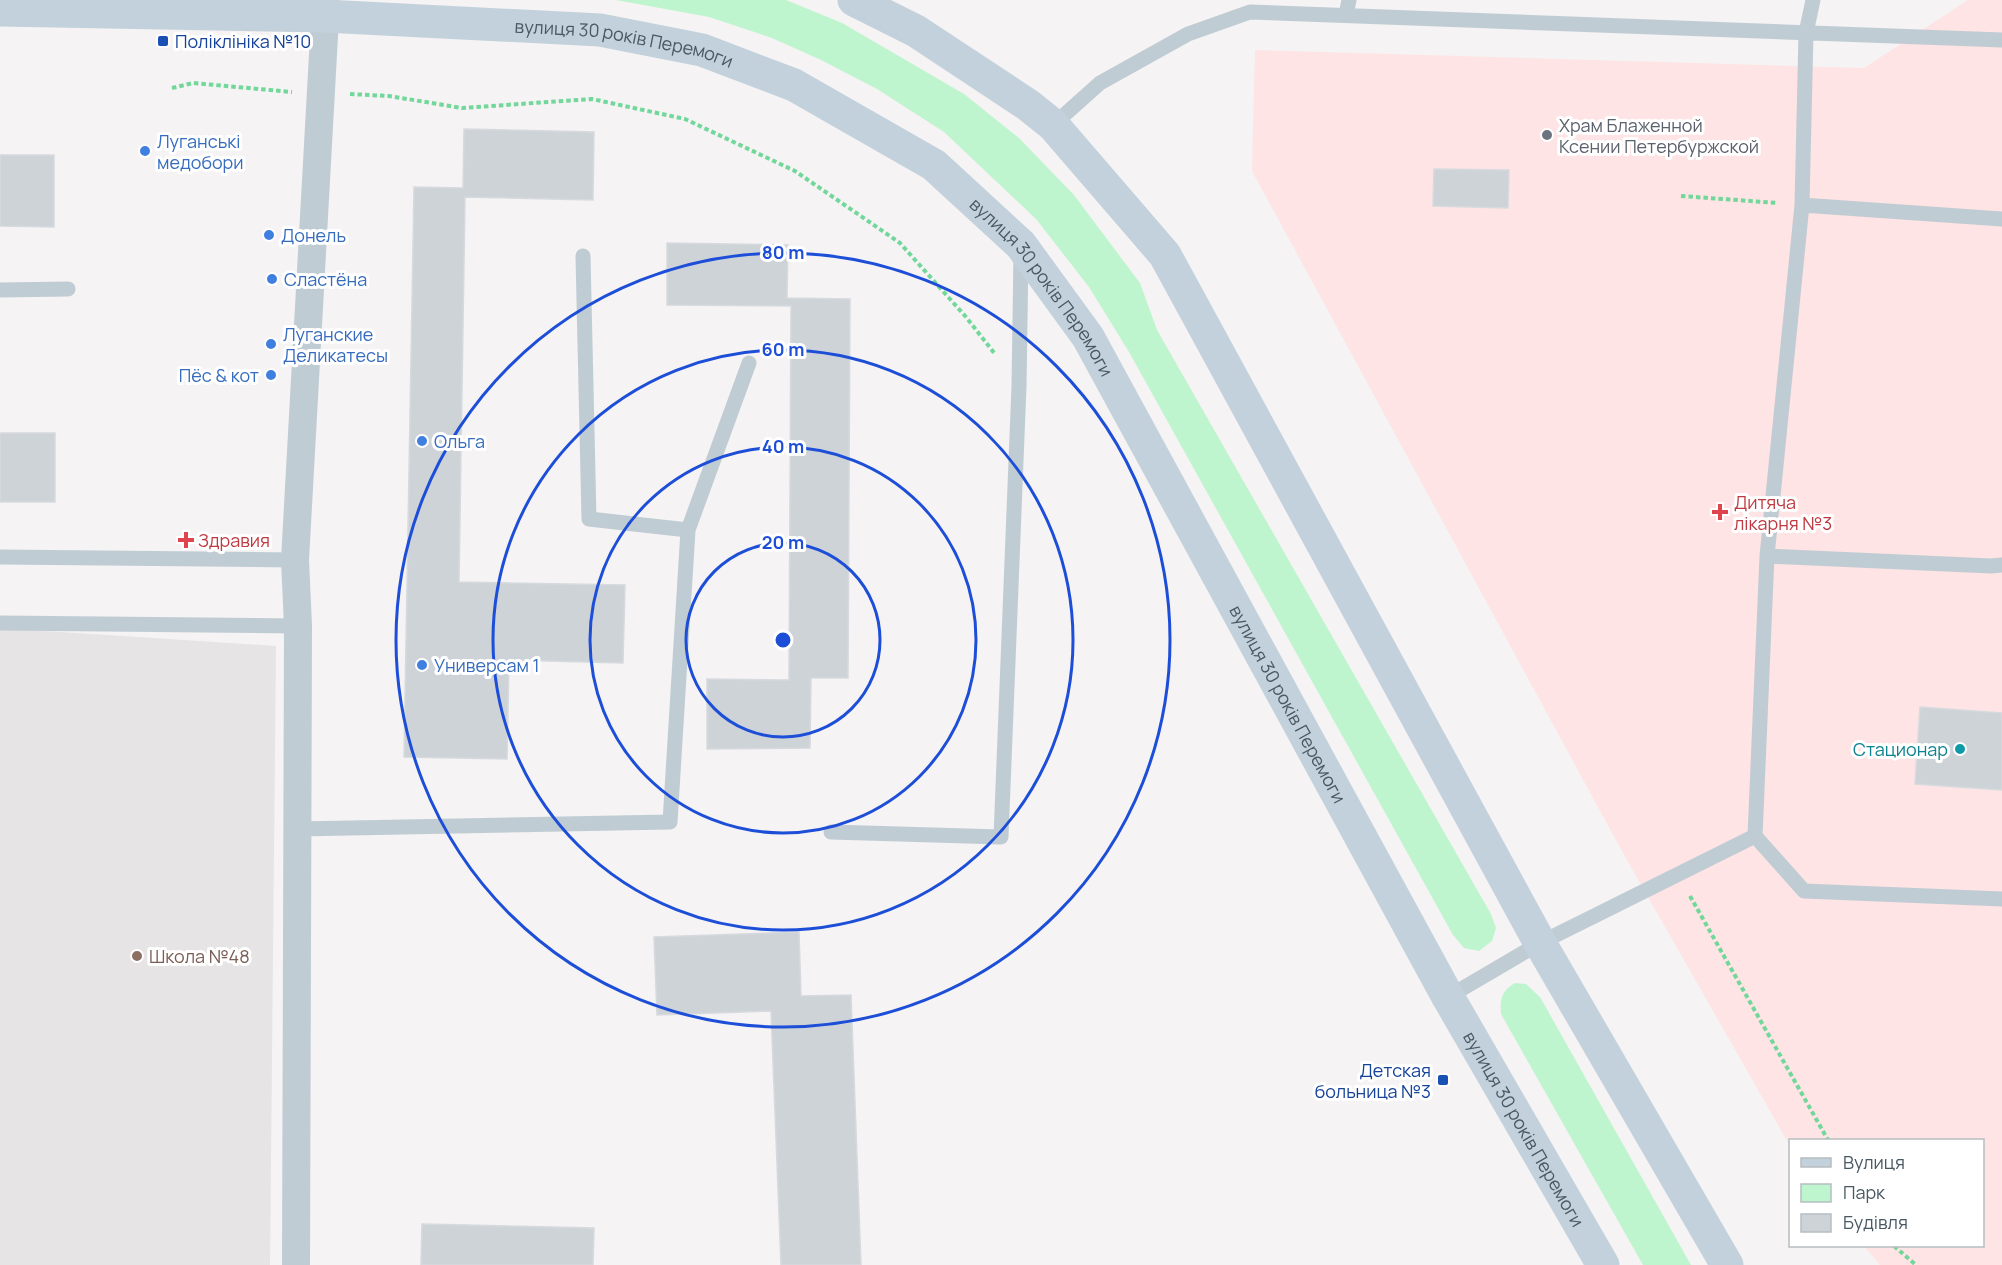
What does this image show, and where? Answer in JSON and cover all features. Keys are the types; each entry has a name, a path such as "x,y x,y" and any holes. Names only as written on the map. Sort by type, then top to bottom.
{"street":[{"path":"854,0 916,32 1028,105 1053,126 1165,255 1540,943 1727,1265"},
{"path":"296,1265 298,626 295,561 325,8"},
{"name":"вулиця 30 років Перемоги","path":"0,10 325,8 600,30 702,50 794,85 934,165 1021,246 1088,337 1448,997 1603,1265"}],"lane":[{"path":"1346,15 1349,0"},
{"path":"1813,0 1806,33 1802,205 1767,556 1755,836 1804,891 2002,899"},
{"path":"1053,126 1100,83 1188,34 1250,12 2002,40"},
{"path":"1802,205 2002,219"},
{"path":"831,831 1001,837 1019,386 1021,246"},
{"path":"583,256 589,519 688,530"},
{"path":"0,290 68,289"},
{"path":"297,829 670,822 688,530 749,363"},
{"path":"1767,556 2002,565"},
{"path":"0,557 295,561"},
{"path":"0,623 298,626"},
{"path":"1448,997 1540,943 1755,836"}],"path":[{"path":"172,88 193,83 279,92 389,96 462,108 592,99 685,119 795,171 900,243 966,317 1019,386"},
{"path":"1681,196 1802,205"},
{"path":"1678,875 1827,1139"},
{"path":"1896,1247 1916,1265"}],"shaded area":[{"name":"Дитяча лікарня №3","path":"1968,0 2002,0 2002,1265 1880,1265 1865,1247 1984,1247 1984,1139 1789,1139 1789,1144 1623,853 1252,171 1255,50 1864,68"},
{"name":"Школа №48","path":"0,628 276,646 270,1265 0,1265"}],"green space":[{"path":"616,0 786,0 842,23 964,94 1019,138 1074,195 1140,283 1157,330 1491,914 1496,928 1492,941 1479,951 1464,948 1453,935 1129,352 1089,287 1036,219 944,132 877,89 772,38 709,17"},
{"path":"1515,983 1526,984 1540,997 1691,1265 1643,1265 1501,1014 1502,996"}],"building":[{"path":"464,129 594,132 593,200 465,197 459,582 625,585 623,663 509,660 507,759 404,757 414,187 463,188"},
{"path":"0,155 54,155 54,227 0,226"},
{"path":"1434,169 1509,170 1508,208 1433,206"},
{"path":"667,243 788,245 787,298 850,299 848,678 811,678 810,748 707,749 707,679 789,680 791,306 667,305"},
{"path":"0,433 55,433 55,502 0,502"},
{"name":"Стационар","path":"1920,707 2002,713 2002,790 1915,784"},
{"path":"799,932 801,996 851,995 861,1265 781,1265 771,1011 657,1015 654,937"},
{"path":"422,1224 594,1228 593,1265 421,1265"}],"place":[{"name":"Поліклініка №10","path":"163,41"},
{"name":"Храм Блаженной Ксении Петербуржской","path":"1547,135"},
{"name":"Луганські медобори","path":"145,151"},
{"name":"Донель","path":"269,235"},
{"name":"Сластёна","path":"272,279"},
{"name":"Луганские Деликатесы","path":"271,344"},
{"name":"Пёс & кот","path":"271,375"},
{"name":"Ольга","path":"422,441"},
{"name":"Дитяча лікарня №3","path":"1720,512"},
{"name":"Здравия","path":"186,540"},
{"name":"Универсам 1","path":"422,665"},
{"name":"Стационар","path":"1960,749"},
{"name":"Школа №48","path":"137,956"},
{"name":"Детская больница №3","path":"1443,1080"}]}
